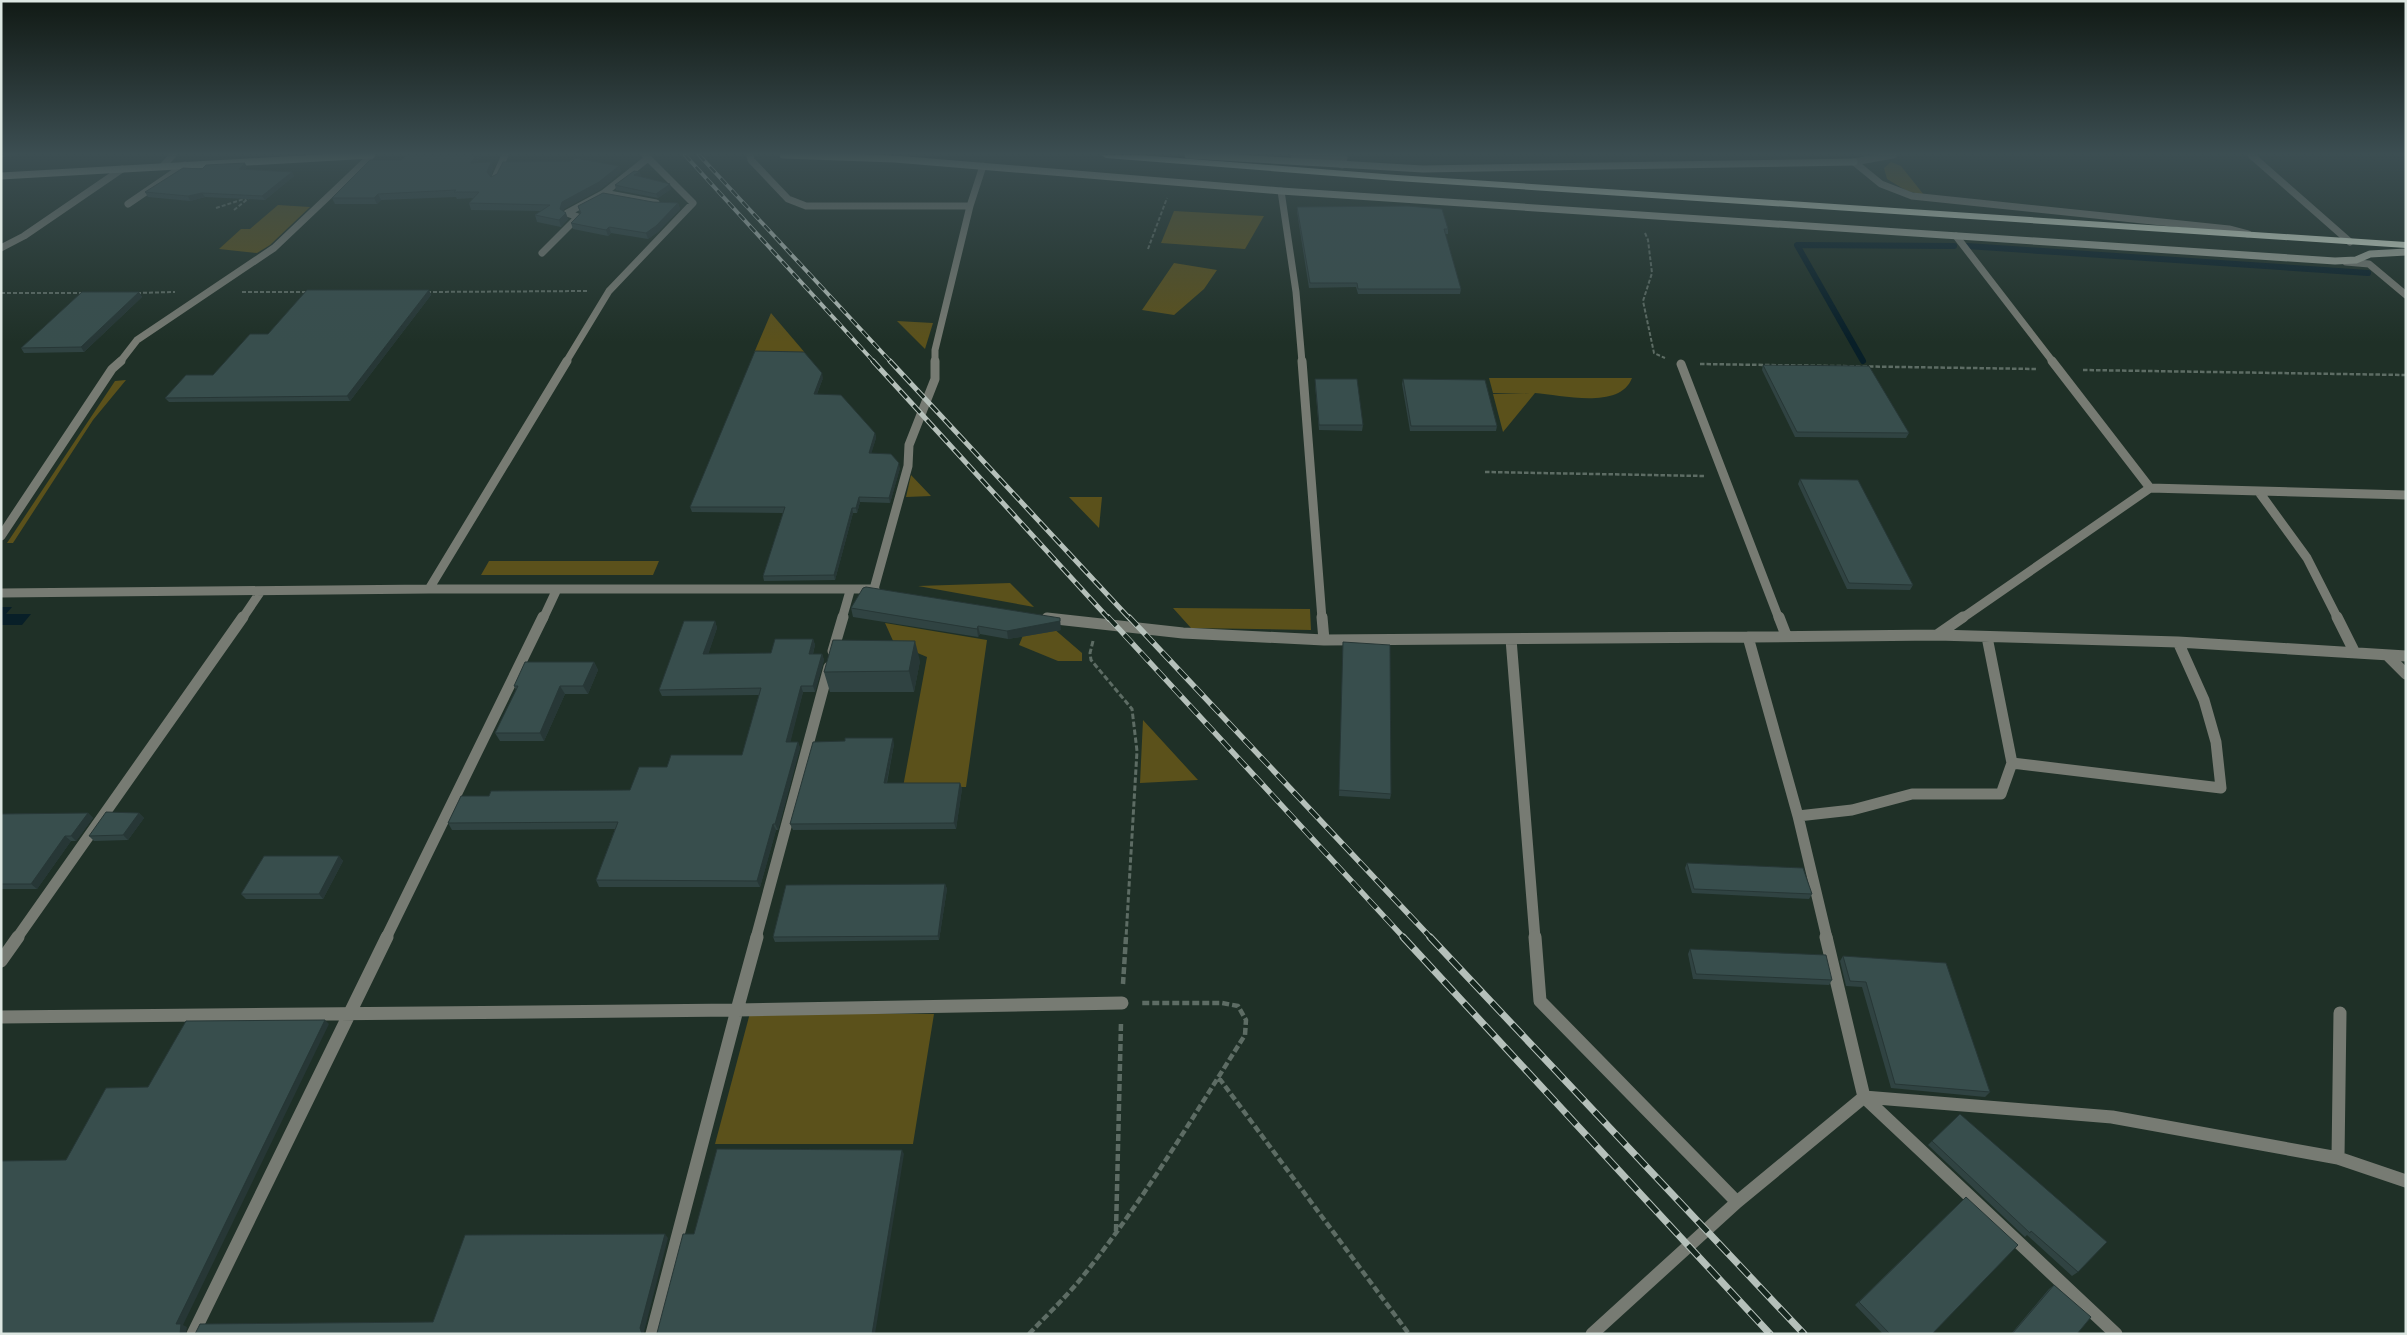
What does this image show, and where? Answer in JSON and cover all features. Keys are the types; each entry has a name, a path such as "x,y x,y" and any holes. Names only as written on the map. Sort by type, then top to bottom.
{"highway":[{"path":"1977,217 2406,246"}],"main road":[{"path":"1670,217 2335,261 2356,260 2370,254 2406,252"}],"street":[{"path":"1,248 24,236 51,217"},
{"path":"1,536 112,369 126,356 137,340 274,248 306,217"},
{"path":"542,253 578,218 576,217"},
{"path":"429,589 609,291 679,217"},
{"path":"1,593 429,589 879,590 908,466 909,445 935,379 935,350 967,217"},
{"path":"1284,217 1296,292 1324,640"},
{"path":"2107,217 2229,229 2253,236"},
{"path":"2322,217 2350,242"},
{"path":"1956,236 2150,488"},
{"path":"2335,261 2370,264 2406,295"},
{"path":"1681,364 1786,635"},
{"path":"1937,635 2150,488 2406,495"},
{"path":"2258,492 2306,558 2354,653"},
{"path":"194,1334 352,1014 557,589"},
{"path":"1,961 262,591"},
{"path":"652,1334 850,591"},
{"path":"1041,617 1184,633 1324,640 1937,635 2178,642 2406,656"},
{"path":"1748,637 1798,816 1864,1097 2116,1334"},
{"path":"1798,816 1852,810 1912,794 2001,794 2012,763 1987,637"},
{"path":"1511,639 1540,1001 1737,1202"},
{"path":"2012,763 2221,788 2216,742 2204,700 2178,642"},
{"path":"2387,655 2406,674"},
{"path":"1,1017 737,1010 1122,1003"},
{"path":"2338,1158 2340,1013"},
{"path":"1592,1334 1737,1202 1864,1097 2112,1117 2338,1158 2406,1181"}],"path":[{"path":"1148,249 1160,217"},
{"path":"1636,217 1648,240 1652,273 1643,301 1654,353 1681,364"},
{"path":"422,292 609,291"},
{"path":"129,293 315,292"},
{"path":"1,293 90,293"},
{"path":"1485,472 1723,476"},
{"path":"1094,639 1090,653 1091,660 1132,709 1138,751 1122,1003 1116,1231"},
{"path":"1029,1334 1078,1282 1116,1231 1219,1078 1244,1035 1246,1020 1238,1006 1222,1003 1122,1003"},
{"path":"1219,1078 1409,1334"}],"shaded area":[{"path":"264,217 299,217 270,245 257,253 219,249 241,229 250,229"},
{"path":"1171,217 1263,217 1245,249 1161,243"},
{"path":"1174,263 1217,270 1204,289 1174,315 1142,310"},
{"path":"771,313 806,354 754,353"},
{"path":"897,321 933,323 925,349"},
{"path":"1489,378 1632,378 1625,388 1615,394 1603,397 1574,398 1535,393 1503,432 1493,394 1530,393 1493,393"},
{"path":"126,380 93,420 13,543 7,543 115,381"},
{"path":"911,475 931,496 906,497"},
{"path":"1069,497 1102,497 1099,528"},
{"path":"489,561 659,561 653,575 481,575"},
{"path":"1010,583 1034,607 918,586"},
{"path":"1173,608 1310,609 1311,630 1191,628"},
{"path":"1030,619 1046,622 1082,653 1082,661 1058,661 1019,645"},
{"path":"885,623 987,640 966,787 903,787 927,657 894,643"},
{"path":"1143,720 1198,780 1140,783"},
{"path":"750,1013 934,1014 913,1144 715,1144"}],"water":[{"path":"1,607 12,607 6,614 31,614 22,625 1,625"}],"building":[{"path":"546,217 562,217 559,220"},
{"path":"577,217 664,217 646,233 609,227 606,230 571,223"},
{"path":"1299,217 1444,217 1448,229 1444,229 1461,289 1358,289 1357,283 1310,283"},
{"path":"307,290 429,290 347,396 165,398 186,375 213,375 250,334 268,334"},
{"path":"82,292 139,292 81,347 21,348"},
{"path":"755,351 804,352 822,373 814,394 841,395 875,433 869,453 891,454 899,463 889,498 859,497 856,508 852,508 834,575 763,576 785,507 690,507"},
{"path":"1763,365 1869,366 1909,433 1797,432"},
{"path":"1315,379 1357,379 1363,425 1319,425"},
{"path":"1403,379 1485,380 1497,426 1411,426"},
{"path":"1800,479 1858,480 1913,585 1849,583"},
{"path":"863,588 1060,618 1060,621 1007,631 978,626 977,629 851,608"},
{"path":"684,621 715,621 703,654 771,653 775,639 813,639 809,654 822,654 813,686 801,686 786,742 798,742 757,881 596,880 618,822 448,823 461,796 489,796 491,791 630,790 639,767 667,767 671,755 742,755 761,688 659,690"},
{"path":"833,640 915,641 909,671 824,672"},
{"path":"1343,642 1390,645 1391,794 1339,790"},
{"path":"525,662 594,662 583,686 560,686 540,733 495,733 518,686 514,686"},
{"path":"845,738 893,738 884,783 960,783 954,823 790,824 813,742 845,741"},
{"path":"106,812 139,813 123,835 89,836"},
{"path":"88,813 71,836 65,836 31,884 1,884 1,814"},
{"path":"264,856 339,856 319,894 241,894"},
{"path":"1687,863 1803,868 1812,894 1694,889"},
{"path":"945,884 938,936 773,937 786,885"},
{"path":"1690,949 1826,955 1832,980 1696,974"},
{"path":"1843,956 1946,963 1990,1092 1895,1084 1866,982 1850,981"},
{"path":"325,1020 176,1324 181,1324 180,1334 1,1334 1,1161 66,1160 106,1088 148,1087 186,1021"},
{"path":"1960,1114 2107,1242 2078,1272 2031,1231 2030,1233 1932,1141"},
{"path":"717,1149 902,1150 872,1334 656,1334 683,1234 694,1234"},
{"path":"1966,1197 2018,1245 1932,1334 1890,1334 1859,1302"},
{"path":"665,1234 640,1328 642,1334 195,1334 200,1324 433,1322 465,1235"},
{"path":"2054,1285 2091,1317 2077,1334 2012,1334"}],"waterway":[{"path":"1863,361 1797,245 1954,246"},
{"path":"1967,246 2368,273"}],"railway":[{"path":"742,217 874,362"},
{"path":"757,217 891,362"},
{"path":"873,361 1109,619"},
{"path":"890,361 1130,619"},
{"path":"1108,617 1404,938"},
{"path":"1129,617 1431,938"},
{"path":"1403,937 1770,1334"},
{"path":"1430,937 1804,1334"}]}
